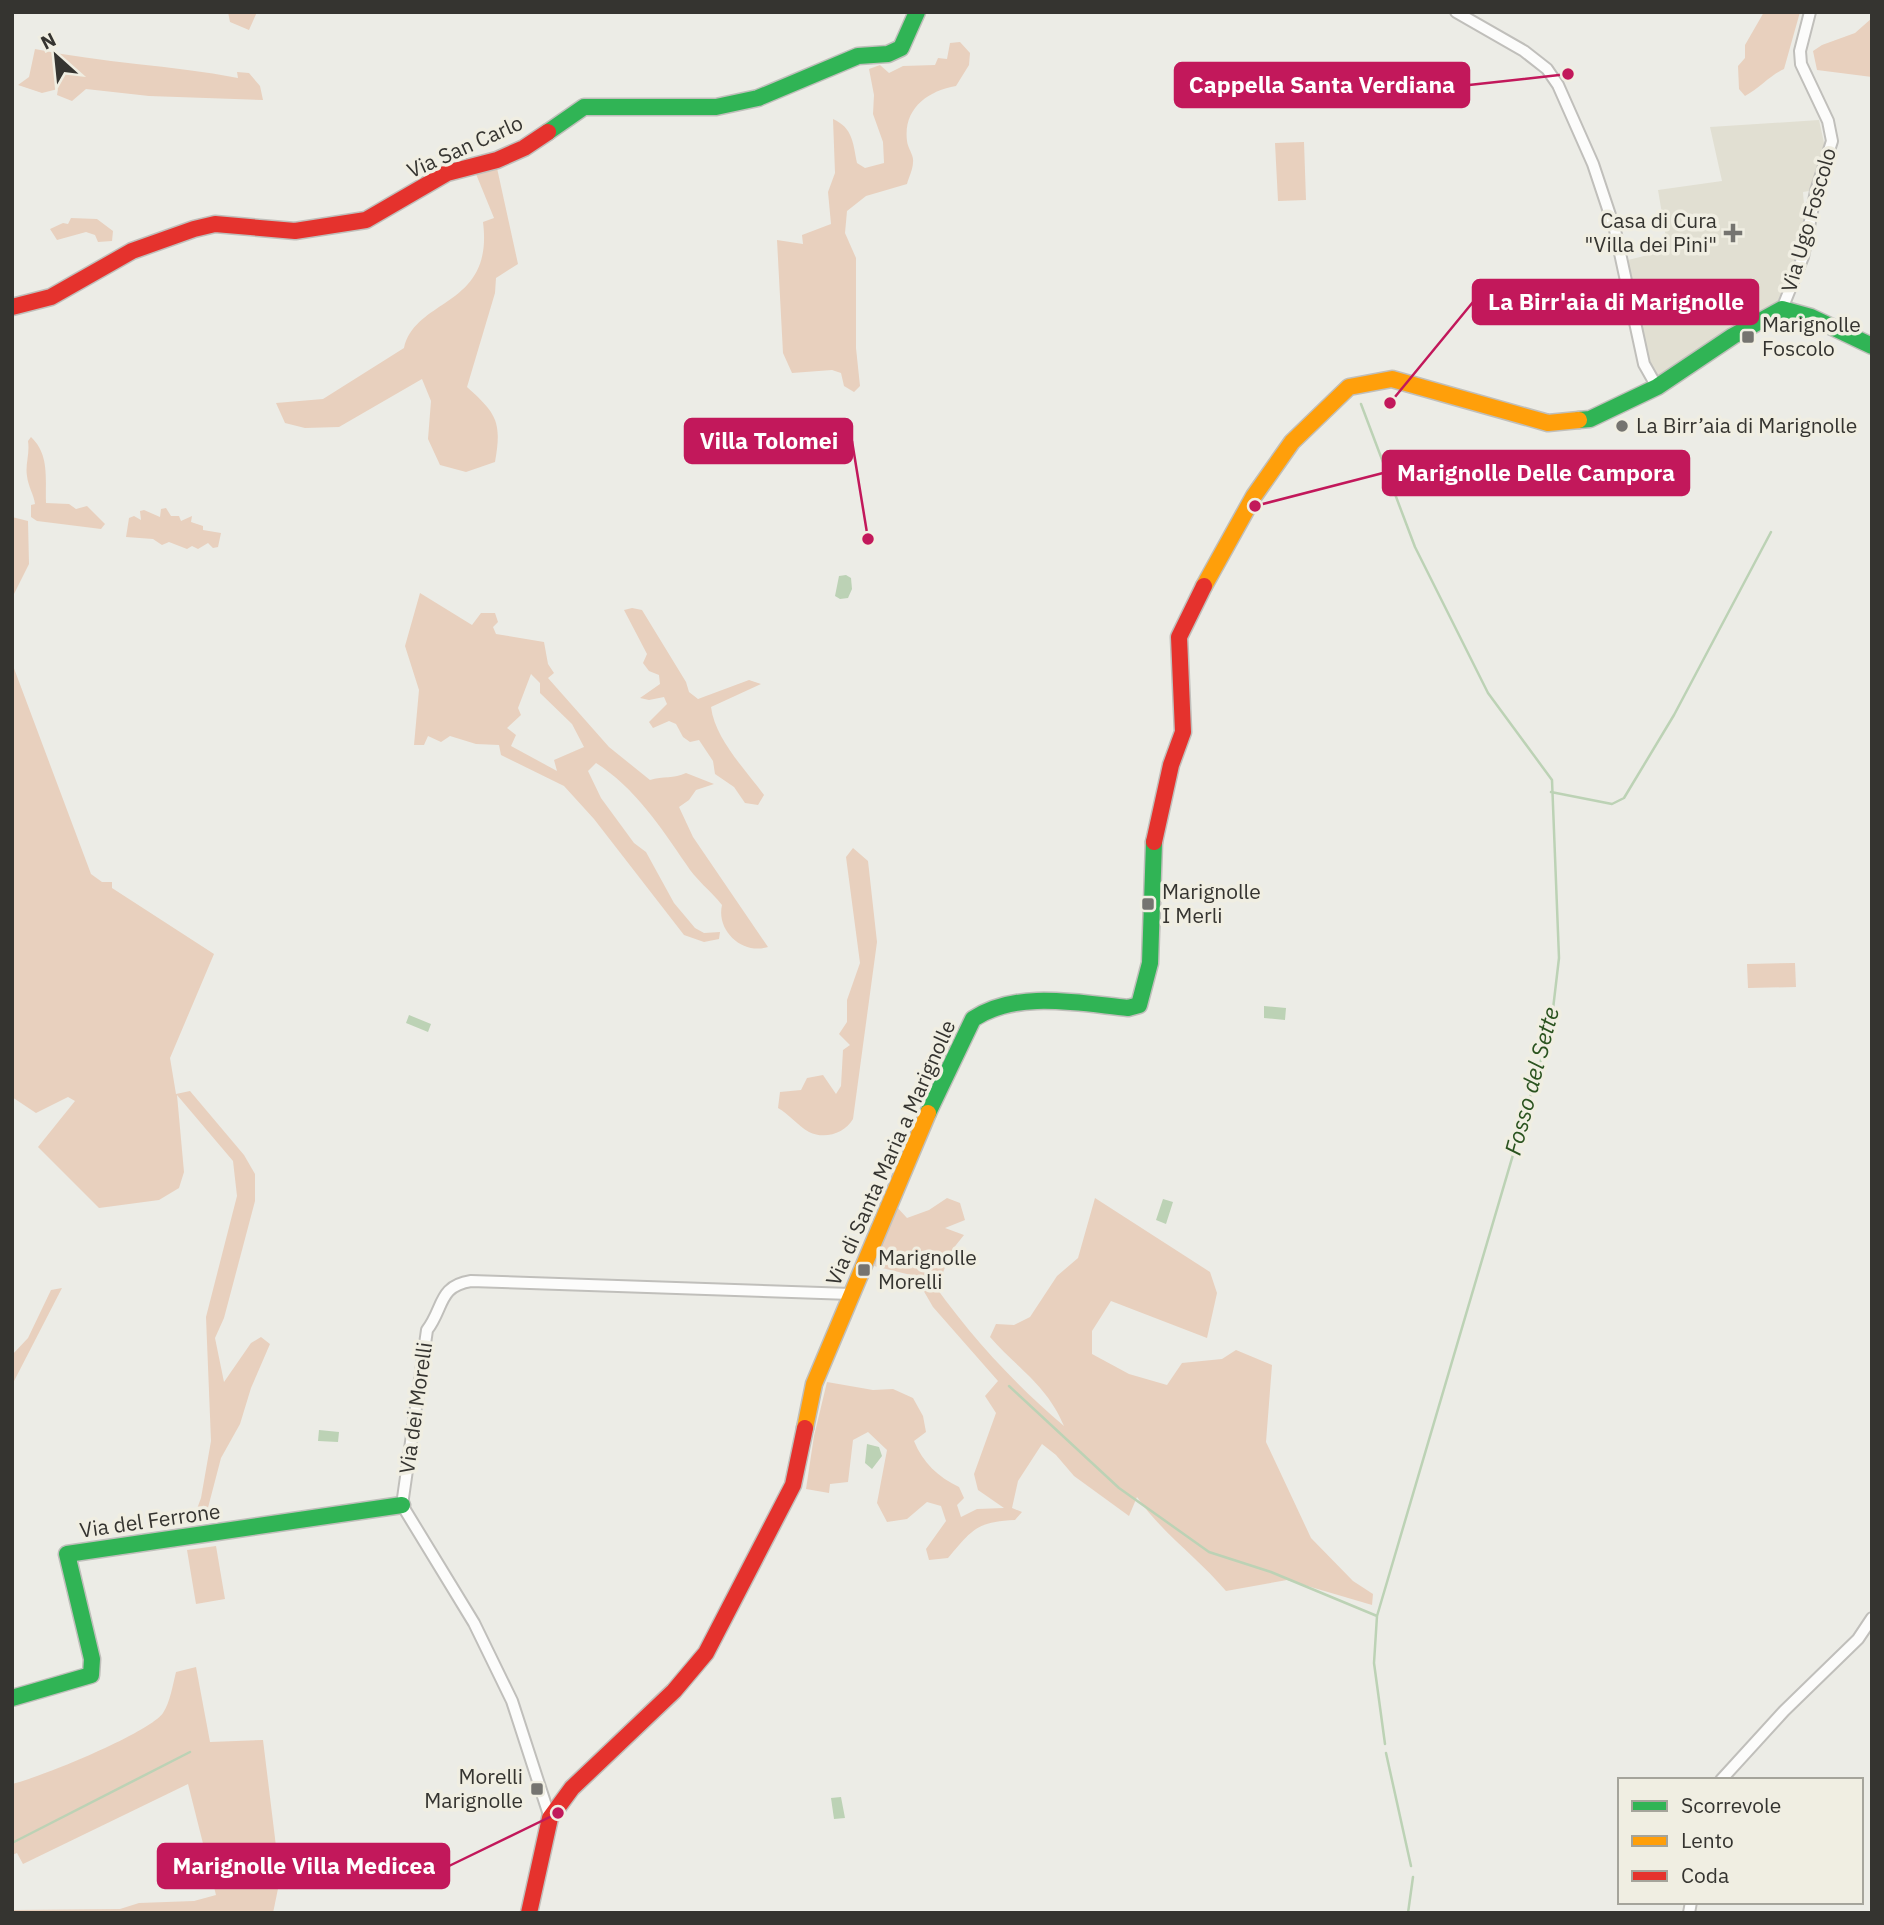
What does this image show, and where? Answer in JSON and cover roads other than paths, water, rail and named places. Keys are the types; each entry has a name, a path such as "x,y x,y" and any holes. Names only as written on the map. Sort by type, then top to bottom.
{"street":[{"name":"Via San Carlo","path":"12,307 51,297 132,250 194,229 215,225 295,231 366,219 447,173 497,160 524,148 584,107 716,107 758,98 831,65 858,56 888,54 901,47 917,12"},
{"path":"1456,12 1524,51 1547,69 1558,85 1593,164 1605,199 1628,281 1644,364 1657,387"},
{"name":"Via Ugo Foscolo","path":"1782,309 1803,257 1816,191 1832,142 1828,121 1801,64 1800,51 1810,12"},
{"path":"1782,309 1811,317 1872,346"},
{"name":"Via di Santa Maria a Marignolle","path":"529,1913 550,1818 587,1772 674,1691 706,1653 793,1485 814,1384 920,1131 973,1019 982,1010 996,1006 1047,1002 1128,1008 1139,1005 1145,991 1151,950 1154,843 1171,765 1183,732 1178,670 1179,637 1190,610 1254,496 1292,442 1349,387 1367,381 1392,379 1418,384 1548,423 1590,418 1657,387 1733,336 1782,309"},
{"name":"Via dei Morelli","path":"402,1505 427,1330 437,1317 445,1295 455,1284 471,1281 526,1282 851,1294"},
{"path":"402,1505 474,1623 512,1701 550,1818"},
{"name":"Via del Ferrone","path":"12,1698 91,1675 92,1659 67,1554 402,1505"},
{"path":"1723,1778 1784,1710 1858,1639 1872,1618"}],"waterway":[{"name":"Fosso del Sette","path":"1361,404 1415,547 1488,693 1552,780 1559,958 1551,1026 1377,1616 1374,1663 1385,1744"},
{"path":"1551,792 1612,804 1624,798 1674,715 1771,532"},
{"path":"1009,1386 1119,1488 1209,1552 1271,1572 1377,1616"},
{"path":"12,1843 190,1752"},
{"name":"Fosso del Sette","path":"1386,1753 1411,1866"},
{"name":"Fosso del Sette","path":"1408,1913 1413,1877"}],"place":[{"name":"Cappella Santa Verdiana","path":"1568,74"},
{"name":"Casa di Cura \"Villa dei Pini\"","path":"1733,233"},
{"name":"Marignolle Foscolo","path":"1748,337"},
{"name":"La Birr'aia di Marignolle","path":"1390,403"},
{"name":"La Birr’aia di Marignolle","path":"1622,426"},
{"name":"Marignolle Delle Campora","path":"1255,506"},
{"name":"Villa Tolomei","path":"868,539"},
{"name":"Marignolle I Merli","path":"1148,904"},
{"name":"Marignolle Morelli","path":"864,1270"},
{"name":"Morelli Marignolle","path":"537,1789"},
{"name":"Marignolle Villa Medicea","path":"558,1813"}]}
